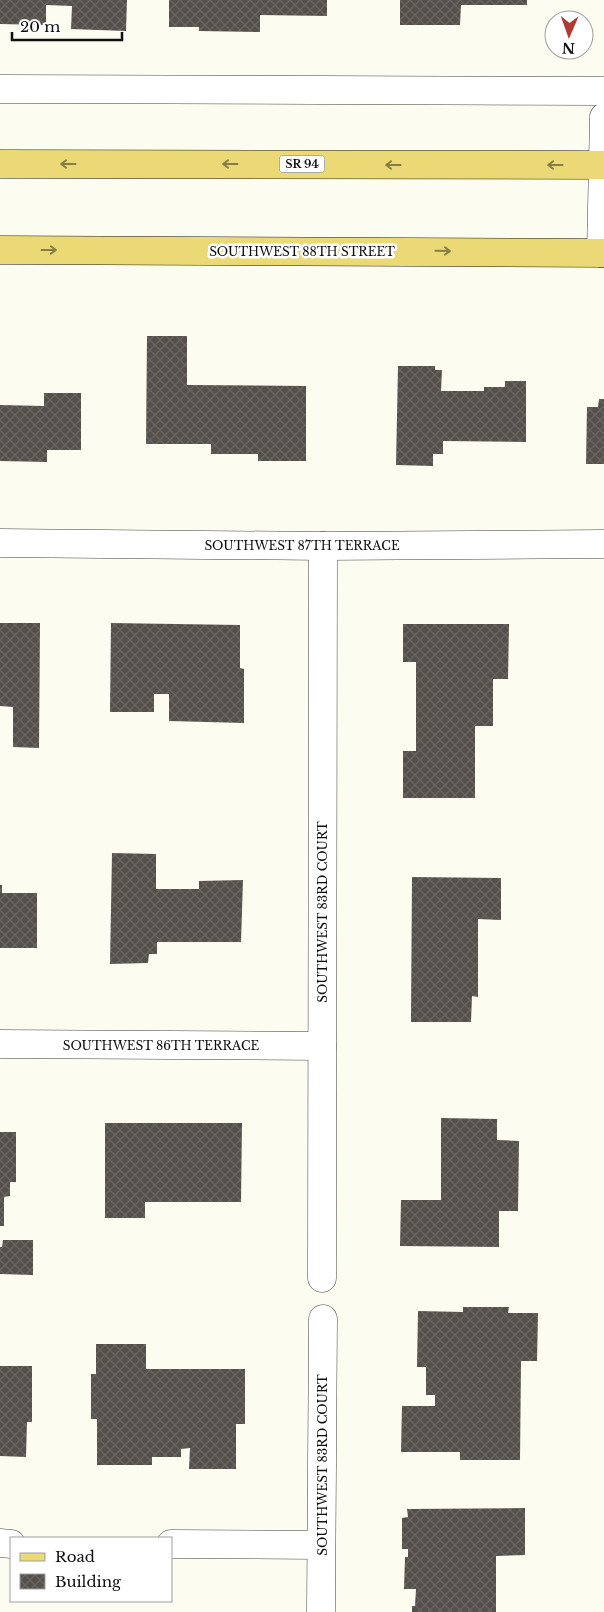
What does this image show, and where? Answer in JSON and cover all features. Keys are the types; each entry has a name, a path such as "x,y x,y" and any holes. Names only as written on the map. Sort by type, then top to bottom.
{"main road":[{"name":"SR 94","path":"0,164 604,165"},
{"name":"SOUTHWEST 88TH STREET","path":"0,250 602,253"}],"street":[{"path":"0,90 604,91"},
{"path":"602,253 604,117"},
{"name":"SOUTHWEST 87TH TERRACE","path":"0,543 323,546 604,544"},
{"name":"SOUTHWEST 83RD COURT","path":"322,1278 323,546"},
{"name":"SOUTHWEST 86TH TERRACE","path":"0,1044 322,1046"},
{"name":"SOUTHWEST 83RD COURT","path":"321,1612 323,1319"},
{"path":"172,1544 321,1545"}],"building":[{"path":"0,0 127,0 126,31 71,29 72,6 46,5 46,25 0,24"},
{"path":"169,0 327,0 327,16 260,15 260,32 199,31 199,27 169,27"},
{"path":"400,0 527,0 527,5 461,5 460,25 400,25"},
{"path":"147,336 187,336 187,385 306,386 306,461 258,461 258,454 211,454 211,444 146,444"},
{"path":"398,366 435,366 435,370 442,370 441,391 484,391 484,387 505,387 505,381 526,381 526,442 443,441 443,454 433,454 433,466 396,465"},
{"path":"44,393 81,393 81,450 47,450 47,462 0,461 0,405 44,406"},
{"path":"599,399 604,399 604,464 586,464 587,407 598,407"},
{"path":"0,623 40,623 39,748 13,747 13,707 0,706"},
{"path":"111,623 240,625 240,668 244,669 244,723 169,721 169,694 154,694 154,712 110,712"},
{"path":"403,624 509,624 508,679 493,679 493,726 475,726 475,798 403,798 403,751 416,751 416,662 403,662"},
{"path":"112,853 156,854 156,889 199,889 199,881 243,880 241,942 157,942 157,954 149,954 148,963 110,964"},
{"path":"412,877 501,878 501,920 478,919 478,997 472,996 471,1022 411,1022"},
{"path":"0,885 2,885 2,893 37,893 37,948 0,948"},
{"path":"441,1118 497,1119 497,1140 519,1141 518,1211 499,1211 499,1247 400,1246 401,1200 441,1200"},
{"path":"105,1123 242,1123 241,1202 145,1202 145,1218 105,1218"},
{"path":"0,1132 16,1132 16,1182 10,1182 10,1196 4,1197 4,1226 0,1226"},
{"path":"3,1240 33,1240 33,1275 0,1274 0,1247 2,1247"},
{"path":"463,1307 509,1307 508,1313 538,1313 537,1361 521,1361 520,1460 460,1460 460,1452 401,1452 402,1406 435,1406 435,1395 426,1395 426,1367 417,1367 418,1311 463,1312"},
{"path":"96,1344 146,1344 146,1369 245,1369 245,1424 236,1424 236,1469 189,1469 190,1448 181,1449 181,1457 152,1457 152,1465 97,1465 97,1419 91,1419 91,1374 96,1374"},
{"path":"0,1366 32,1366 32,1422 27,1422 26,1457 0,1456"},
{"path":"525,1508 525,1555 496,1556 496,1612 412,1612 412,1606 415,1606 416,1589 404,1589 405,1557 408,1557 408,1549 402,1549 402,1518 408,1517 407,1509"}]}
